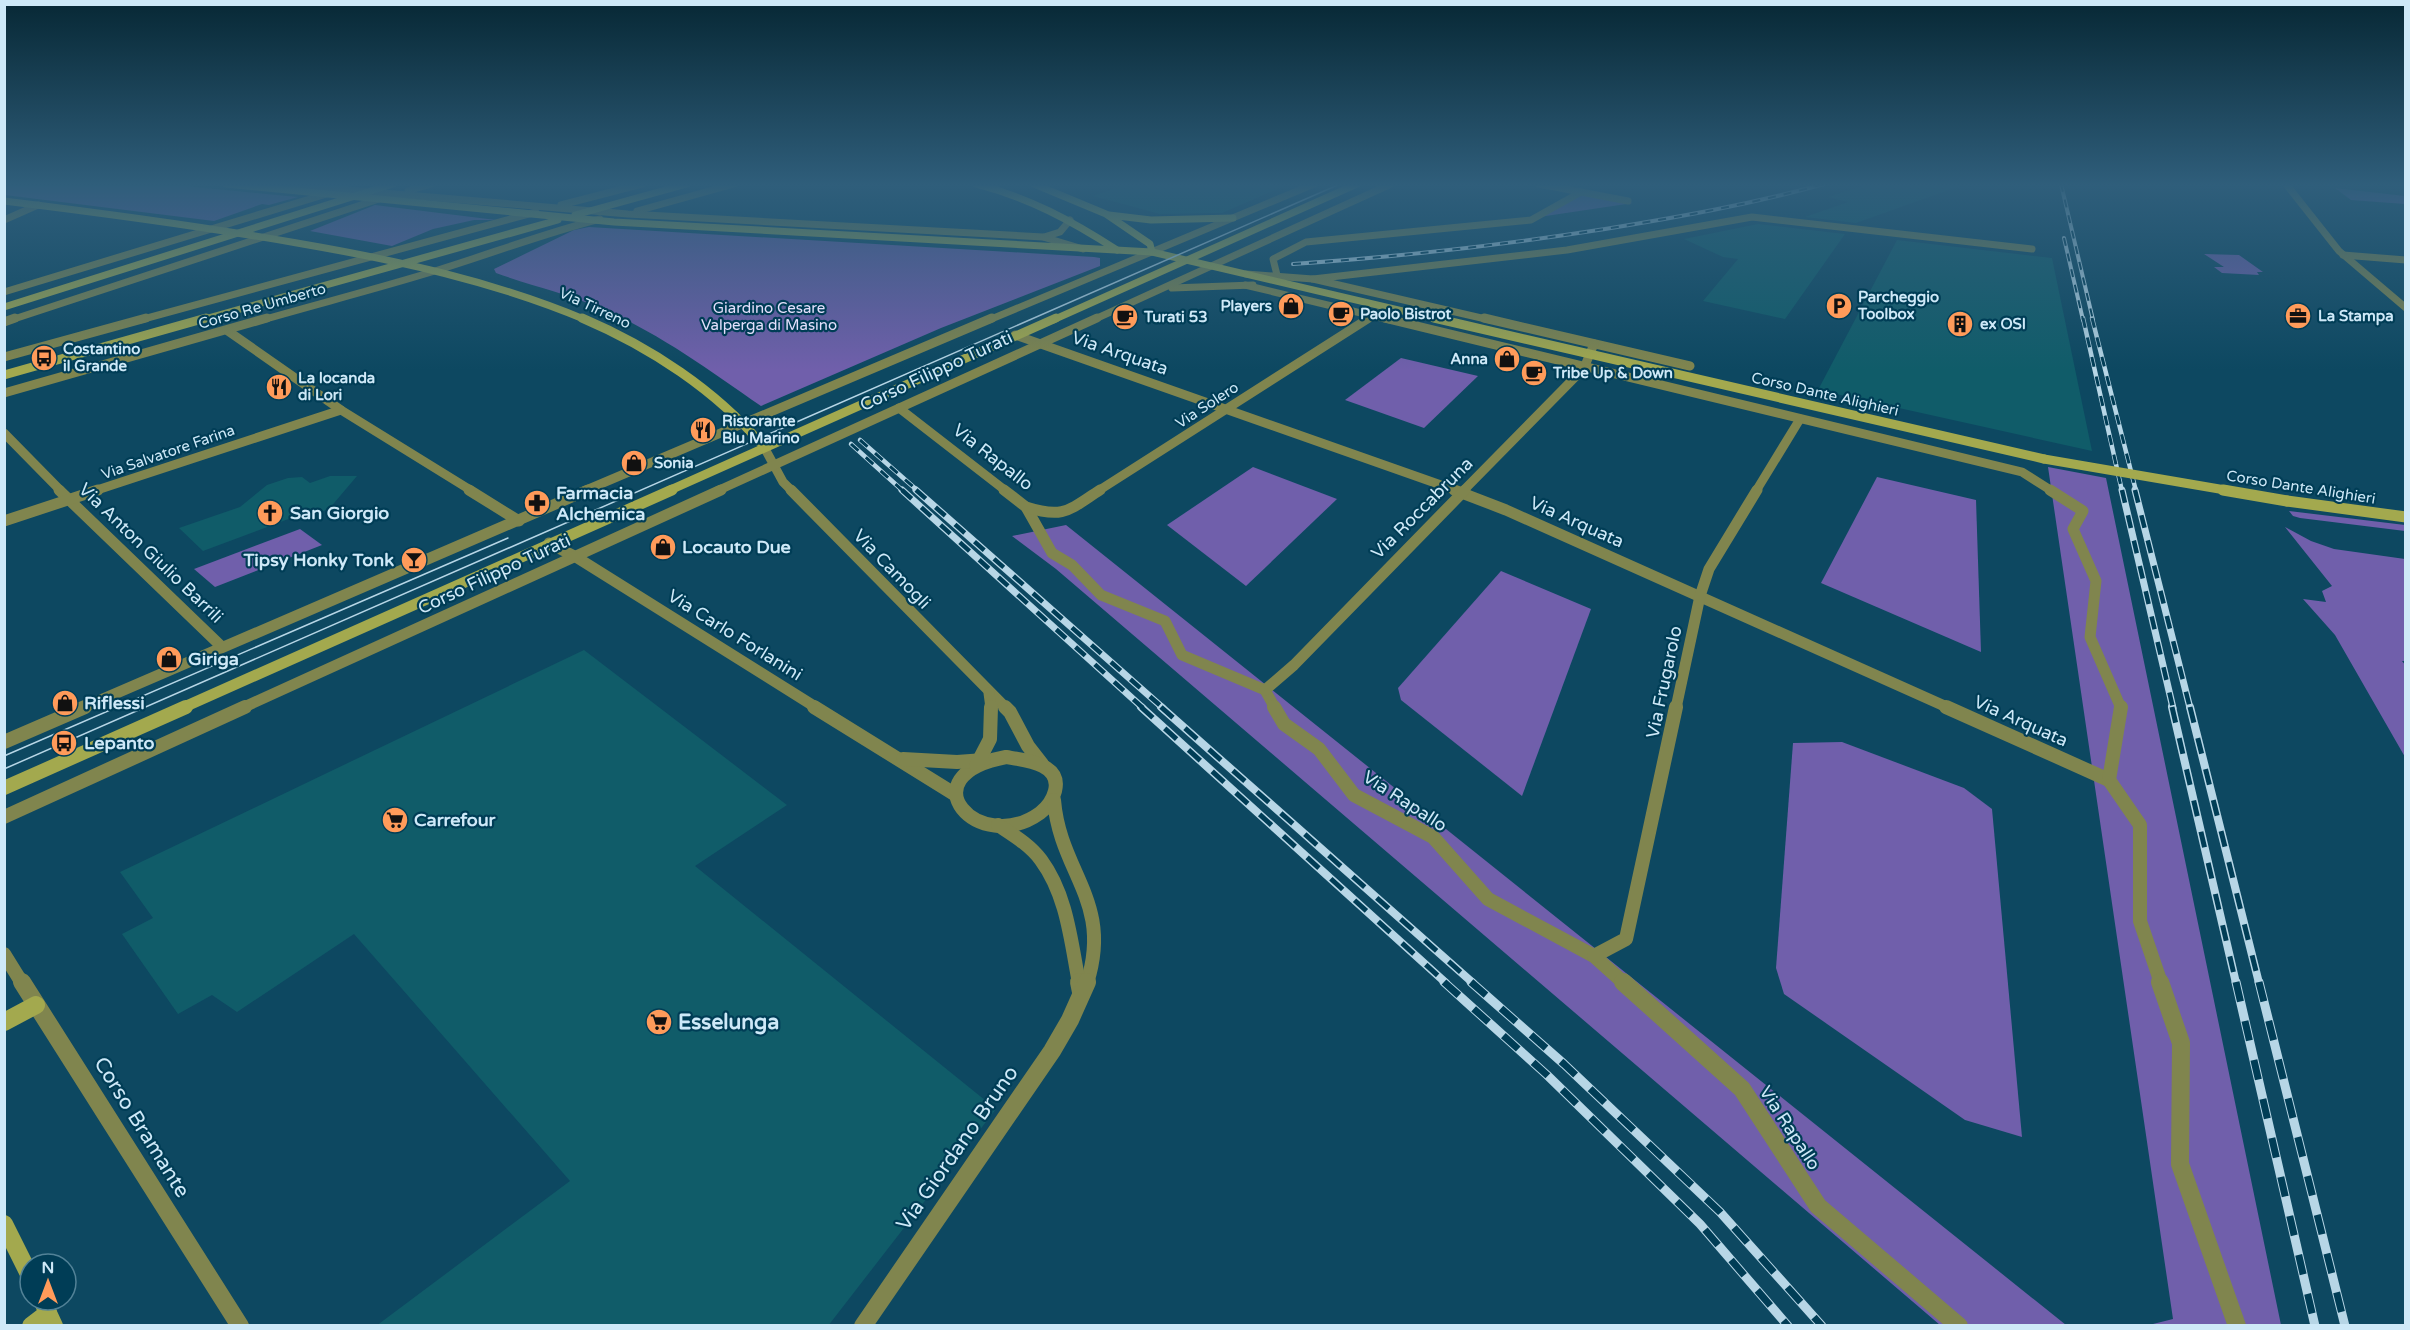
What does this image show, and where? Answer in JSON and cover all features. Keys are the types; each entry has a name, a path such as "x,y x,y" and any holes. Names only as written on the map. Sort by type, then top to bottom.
{"street":[{"path":"4,292 155,246"},
{"path":"4,307 197,246"},
{"path":"4,322 240,246"},
{"name":"Via Tirreno","path":"317,246 407,262 484,282 546,302 598,324 652,353 738,416 764,447 774,466"},
{"name":"Corso Re Umberto","path":"4,357 413,246"},
{"name":"Corso Re Umberto","path":"4,375 464,246"},
{"name":"Corso Re Umberto","path":"4,393 438,270 512,246"},
{"name":"Corso Dante Alighieri","path":"1033,246 1152,252 1385,308 2044,459 2287,501 2406,517"},
{"path":"1073,246 1083,249"},
{"path":"1113,246 1119,250"},
{"path":"1151,246 1152,252"},
{"name":"Corso Filippo Turati","path":"4,742 744,423 1166,246"},
{"name":"Corso Filippo Turati","path":"4,788 1217,246"},
{"name":"Corso Filippo Turati","path":"4,817 1254,246"},
{"path":"1276,275 1273,259 1297,246"},
{"path":"1313,279 1371,282 1589,246"},
{"path":"2006,246 2032,249"},
{"path":"2336,246 2343,255 2406,308"},
{"name":"Corso Re Umberto","path":"329,269 344,251"},
{"path":"2343,255 2406,260"},
{"path":"1243,274 1278,293"},
{"name":"Corso Dante Alighieri","path":"1243,274 1371,282 1397,298 1690,366"},
{"path":"1164,288 1245,285 1299,287"},
{"name":"Corso Dante Alighieri","path":"1245,285 2022,472 2083,511 2073,530 2096,581 2090,637 2122,710 2109,780"},
{"name":"Via Solero","path":"1026,507 1048,514 1069,510 1228,410 1397,298"},
{"path":"228,330 341,410 519,521"},
{"name":"Via Arquata","path":"1015,335 1462,492 2109,780"},
{"name":"Via Roccabruna","path":"1265,690 1294,665 1584,368 1593,344"},
{"name":"Via Rapallo","path":"899,408 1026,507 1052,553 1072,565 1101,595 1165,621 1182,656 1265,690 1284,724 1319,748 1354,795 1433,837 1488,899 1594,956 1742,1089 1818,1206 1959,1326"},
{"name":"Via Salvatore Farina","path":"4,521 341,410"},
{"name":"Via Frugarolo","path":"1594,956 1626,939 1700,596 1709,568 1800,419"},
{"name":"Via Anton Giulio Barrili","path":"4,433 70,501 222,647"},
{"name":"Via Camogli","path":"774,466 783,482 1010,712 1028,746 1042,764"},
{"name":"Via Carlo Forlanini","path":"549,543 576,557 956,795"},
{"path":"983,762 994,728 989,693"},
{"path":"1023,757 1042,764 1056,778 1058,789 1054,800 1046,810 1033,818 1017,824 998,825 971,819 961,811 956,788 962,777 983,762 1023,757"},
{"name":"Via Carlo Forlanini","path":"901,759 983,762"},
{"path":"2109,780 2140,825 2140,921 2181,1043 2180,1164 2237,1326"},
{"name":"Via Giordano Bruno","path":"863,1326 1031,1080 1058,1046 1082,993 1095,951 1091,915 1087,895 1059,838 1055,822 1054,800"},
{"path":"998,825 1017,838 1040,859 1050,876 1067,918 1082,993"},
{"name":"Corso Bramante","path":"4,954 240,1326"},
{"path":"4,1022 36,1005"},
{"path":"4,1224 18,1252"},
{"path":"31,1326 48,1313"}],"green space":[{"name":"Giardino Cesare Valperga di Masino","path":"541,246 910,246 1100,258 1100,266 941,328 761,406 685,354 626,320 578,299 496,273 494,269"},
{"path":"2204,254 2239,255 2263,272 2257,272 2259,275 2222,273 2214,267 2224,267"},
{"path":"1401,358 1478,376 1424,428 1345,400"},
{"path":"1253,467 1337,499 1246,586 1167,525"},
{"path":"2048,467 2106,478 2281,1325 2149,1325 2173,1319"},
{"path":"1877,477 1976,500 1981,652 1821,583"},
{"path":"2289,511 2405,525 2405,531 2300,518 2293,516"},
{"path":"1066,525 2066,1325 1940,1325 1056,569 1012,536"},
{"path":"2285,527 2311,541 2334,549 2405,559 2406,661 2402,661 2406,666 2405,757 2335,635 2303,599 2326,602 2322,591 2332,586"},
{"path":"300,529 322,545 215,587 194,569"},
{"path":"1501,571 1591,609 1522,796 1401,700 1398,688"},
{"path":"1842,742 1964,788 1992,809 2022,1137 1965,1120 1784,994 1776,968 1793,743"}],"building":[{"path":"1699,246 1836,246 1785,319 1703,301 1738,259 1723,257"},
{"name":"ex OSI","path":"1894,246 1949,246 2052,258 2092,451 1818,390"},
{"name":"San Giorgio","path":"330,476 357,476 329,509 307,517 291,518 203,551 179,528 240,507 267,485 288,478 302,477 310,483"},
{"name":"Esselunga","path":"584,650 787,805 695,866 996,1109 828,1326 376,1326 570,1181 354,934 237,1012 212,995 178,1014 122,934 153,918 120,872"}],"tram line":[{"path":"4,769 1198,246"},
{"path":"4,756 508,538"}],"railway":[{"path":"1293,264 1481,246"},
{"path":"2066,246 2083,320"},
{"path":"2076,246 2093,320"},
{"path":"2083,318 2122,491"},
{"path":"2092,318 2136,491"},
{"path":"860,440 918,491"},
{"path":"851,444 903,491"},
{"path":"902,490 1143,708"},
{"path":"916,490 1163,708"},
{"path":"2122,490 2173,708"},
{"path":"2135,490 2190,708"},
{"path":"1141,707 1446,983"},
{"path":"1161,707 1473,983"},
{"path":"2172,707 2236,983"},
{"path":"2190,707 2259,983"},
{"path":"1444,982 1547,1075 1700,1224 1788,1326"},
{"path":"1471,982 1564,1064 1720,1212 1822,1326"},
{"path":"2236,982 2315,1326"},
{"path":"2259,982 2345,1326"}],"place":[{"name":"Players","path":"1291,306"},
{"name":"Parcheggio Toolbox","path":"1839,306"},
{"name":"Paolo Bistrot","path":"1341,314"},
{"name":"La Stampa","path":"2298,316"},
{"name":"Turati 53","path":"1125,317"},
{"name":"ex OSI","path":"1960,324"},
{"name":"Costantino il Grande","path":"44,358"},
{"name":"Anna","path":"1507,359"},
{"name":"Tribe Up & Down","path":"1534,373"},
{"name":"La locanda di Lori","path":"279,387"},
{"name":"Ristorante Blu Marino","path":"703,430"},
{"name":"Sonia","path":"634,463"},
{"name":"Farmacia Alchemica","path":"537,503"},
{"name":"San Giorgio","path":"270,513"},
{"name":"Locauto Due","path":"663,547"},
{"name":"Tipsy Honky Tonk","path":"414,560"},
{"name":"Giriga","path":"169,659"},
{"name":"Riflessi","path":"65,703"},
{"name":"Lepanto","path":"64,743"},
{"name":"Carrefour","path":"395,820"},
{"name":"Esselunga","path":"659,1022"}]}
